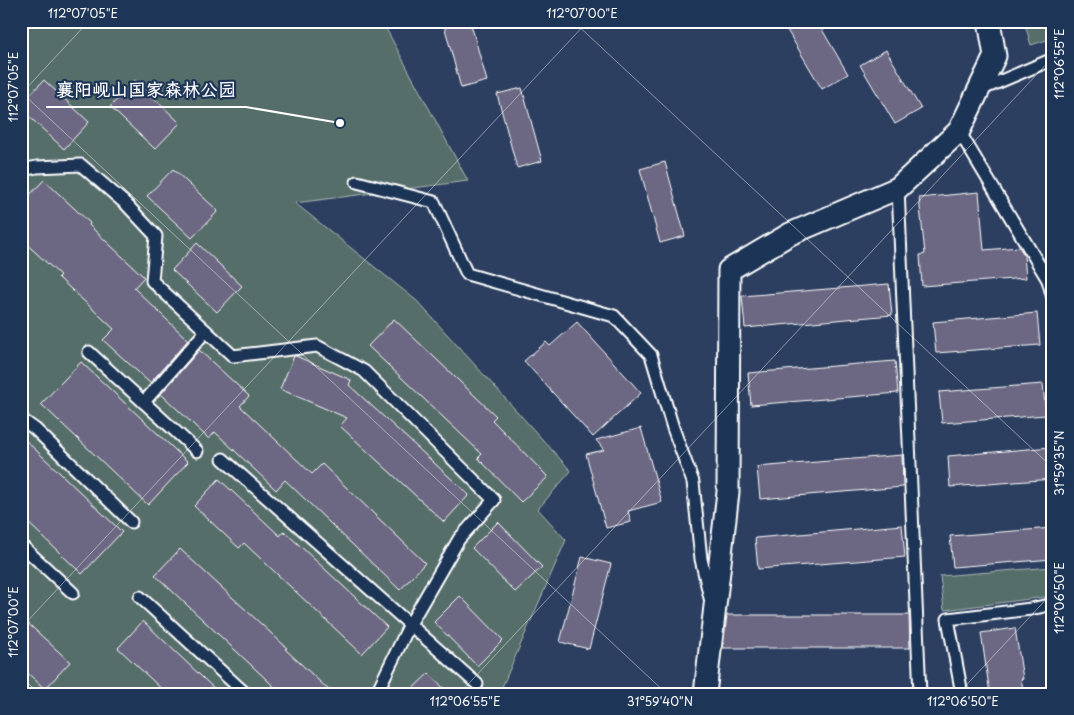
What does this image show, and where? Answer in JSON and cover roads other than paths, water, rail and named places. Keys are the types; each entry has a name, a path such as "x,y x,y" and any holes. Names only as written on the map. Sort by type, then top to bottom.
{"street":[{"path":"705,694 728,492 729,270 790,234 898,188 959,131 995,56 989,21"}],"lane":[{"path":"978,91 1053,59"},
{"path":"959,131 1048,280 1053,298"},
{"path":"21,170 37,167 81,165 126,204 156,236 152,280 233,356 317,346 364,371 494,500 459,539 410,624 376,694"},
{"path":"357,182 434,202 467,274 614,316 652,355 673,428 693,482 701,559 714,615"},
{"path":"898,188 920,694"},
{"path":"144,402 206,331"},
{"path":"88,352 197,451"},
{"path":"21,419 36,429 131,522"},
{"path":"223,459 477,684"},
{"path":"21,545 73,593"},
{"path":"140,598 246,694"},
{"path":"962,694 948,619 1031,610 1053,604"}],"place":[{"name":"襄阳岘山国家森林公园","path":"340,123"}]}
